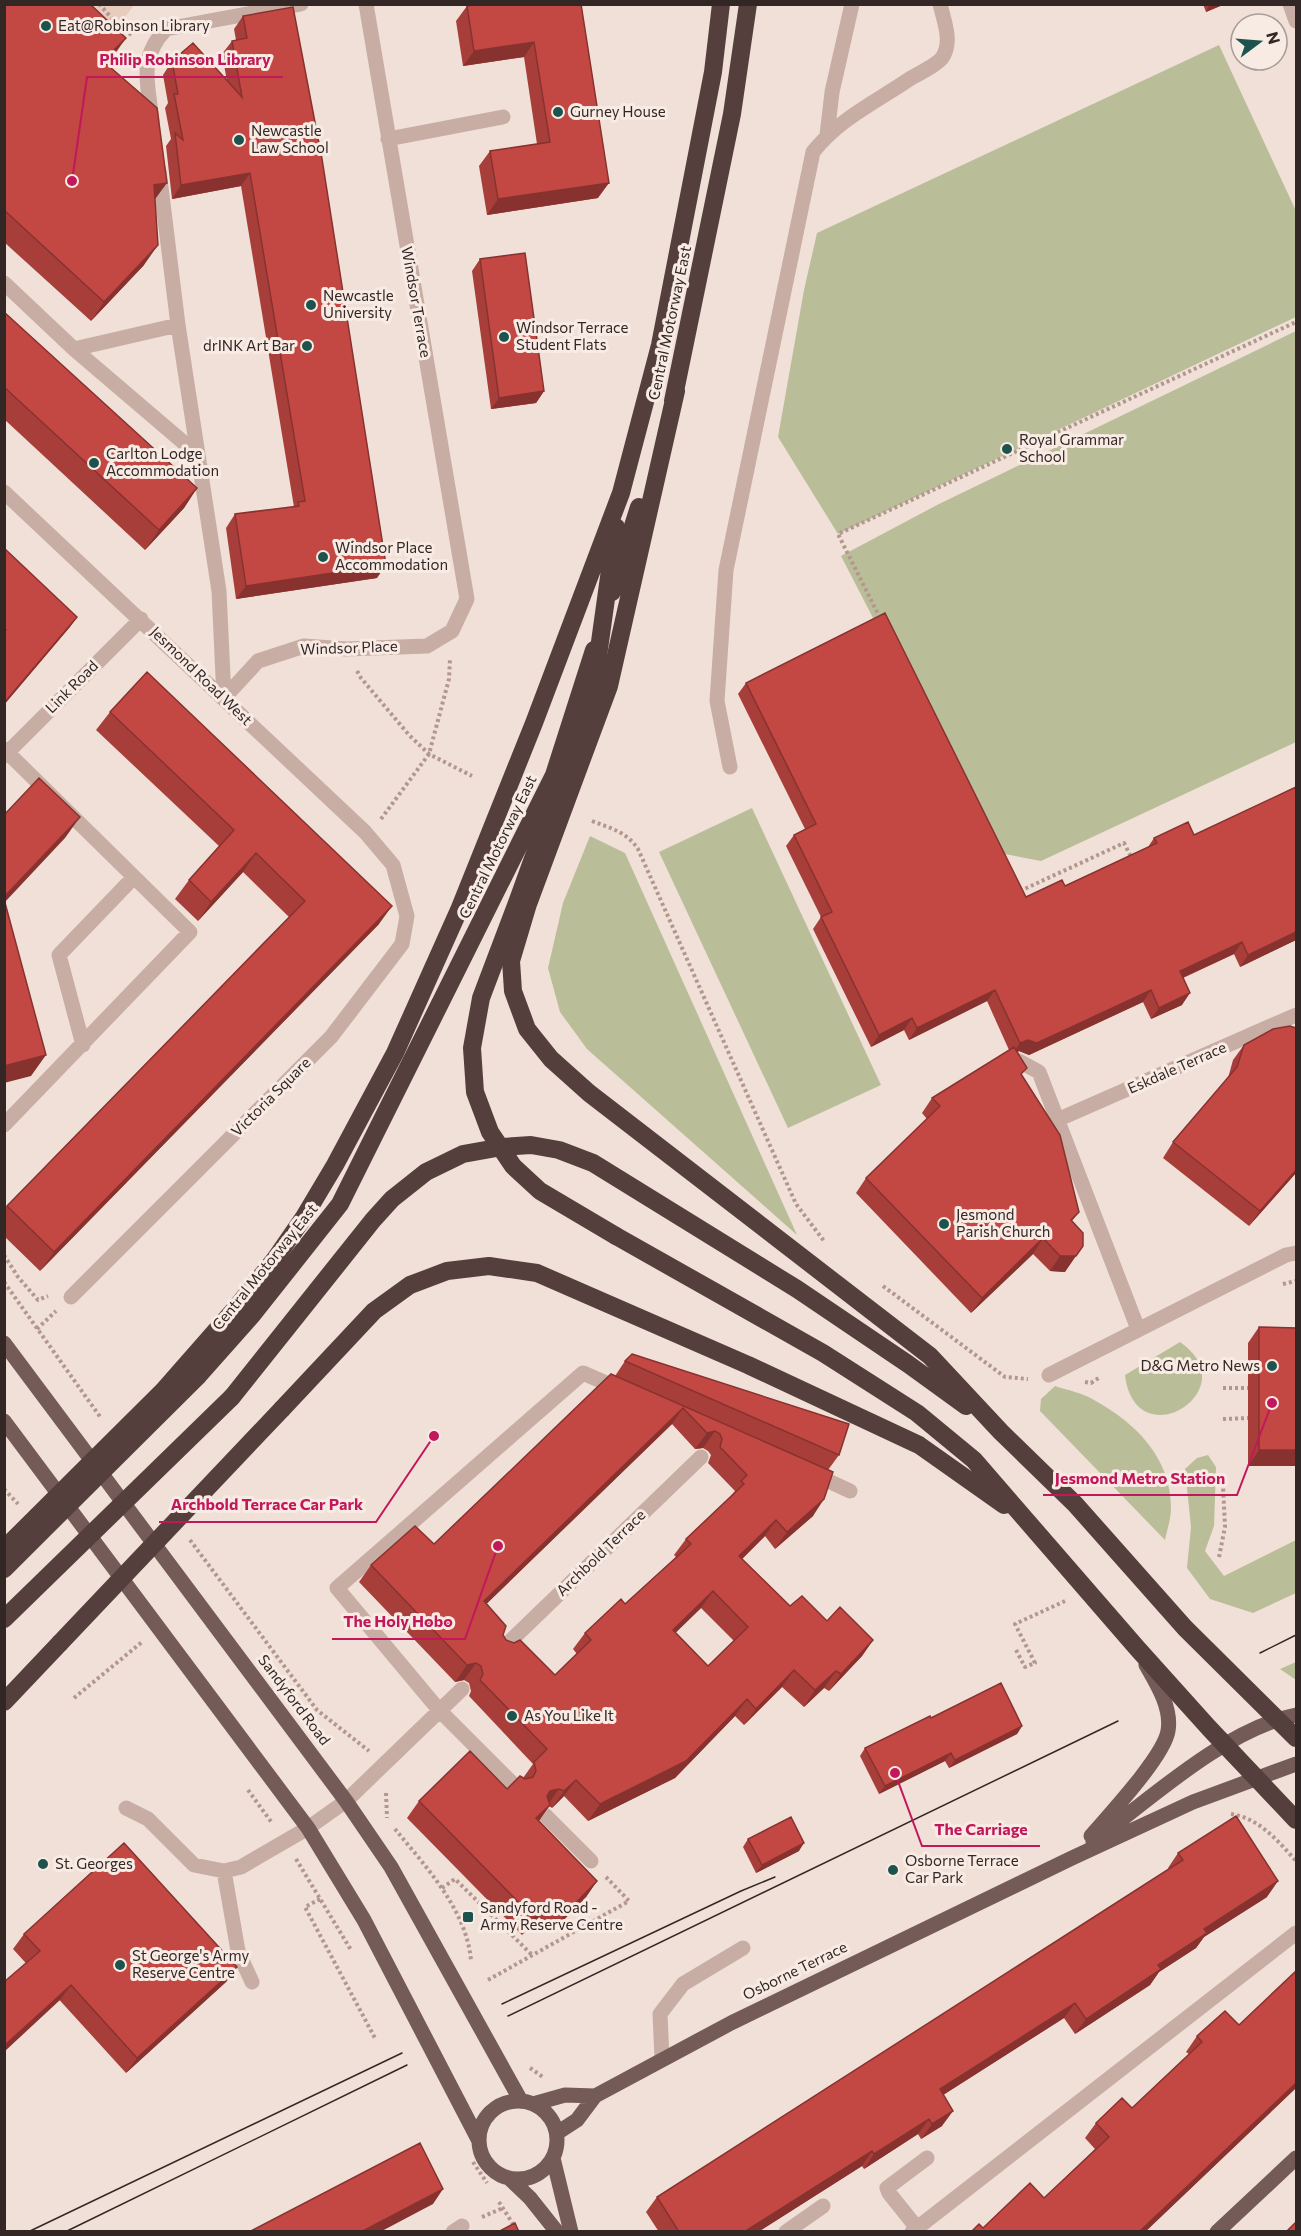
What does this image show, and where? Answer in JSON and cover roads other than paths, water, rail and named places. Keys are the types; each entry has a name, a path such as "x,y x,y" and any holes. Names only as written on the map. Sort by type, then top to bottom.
{"highway":[{"name":"Central Motorway East","path":"4,1549 163,1391 235,1309 304,1217 335,1165 395,1053 459,910 534,723 621,493 660,345 707,105 721,4"},
{"name":"Central Motorway East","path":"4,1569 198,1376 253,1314 340,1204 554,775 676,391 732,114 748,4"},
{"path":"676,391 609,686 528,904 511,961 513,991 527,1029 558,1066 589,1093 930,1356 1001,1432 1075,1504 1185,1628 1296,1738"},
{"path":"621,493 593,692 481,998 471,1048 475,1092 490,1132 513,1166 540,1191 823,1353 917,1413 975,1460 1137,1648 1296,1820"},
{"path":"4,1619 232,1397 392,1199 426,1172 463,1154 502,1147 531,1145 559,1150 603,1170 797,1289 908,1364 1001,1432"},
{"path":"4,1702 374,1311 410,1285 447,1271 489,1266 537,1273 748,1365 919,1445 1030,1523"}],"main road":[{"name":"Sandyford Road","path":"4,1343 346,1801 391,1867 527,2103"},
{"path":"4,1421 308,1828 364,1920 478,2141 481,2154 497,2174 510,2179 522,2180 535,2176 545,2169 553,2158 557,2146 557,2133 552,2121 544,2111 527,2103"},
{"path":"1072,1858 1156,1756 1168,1731 1167,1710 1161,1692 1137,1648"},
{"name":"Osborne Terrace","path":"1072,1858 1225,1745 1277,1719 1296,1715"},
{"name":"Osborne Terrace","path":"595,2096 662,2058 761,2008 1072,1858 1193,1802 1258,1780 1296,1764"},
{"path":"478,2141 487,2117 496,2108 507,2103 527,2103 565,2095 595,2096"},
{"path":"557,2133 577,2121 595,2096"},
{"path":"553,2158 571,2232"},
{"path":"1217,2232 1296,2158"},
{"path":"510,2179 530,2198 557,2232"}],"street":[{"path":"154,136 146,66 150,49 166,29 301,4"},
{"name":"Windsor Terrace","path":"366,4 466,599 452,631"},
{"path":"827,135 832,92 852,4"},
{"path":"730,767 717,701 726,570 813,152 844,120 942,58 948,37 939,4"},
{"path":"1290,4 1296,21"},
{"path":"388,139 503,117"},
{"path":"157,160 178,325 219,591 224,698"},
{"path":"4,283 74,349 197,454"},
{"path":"74,349 178,325"},
{"name":"Jesmond Road West","path":"4,492 365,832 393,865"},
{"name":"Link Road","path":"6,752 141,619"},
{"name":"Windsor Place","path":"224,698 258,661 304,646 346,649 428,646 452,631"},
{"path":"4,1125 190,932 6,752"},
{"name":"Victoria Square","path":"71,1297 331,1036 402,944 407,916 393,865"},
{"path":"82,1045 59,955 134,877"},
{"name":"Eskdale Terrace","path":"1057,1120 1296,1015"},
{"path":"1018,1061 1039,1072 1138,1329"},
{"path":"1049,1375 1296,1252"},
{"path":"515,1785 439,1710 338,1588 583,1373 638,1396"},
{"name":"Archbold Terrace","path":"501,1650 701,1457"},
{"path":"798,1467 850,1491"},
{"path":"126,1808 148,1819 194,1865 224,1871 241,1867 308,1828 346,1801 462,1689"},
{"path":"545,1815 591,1861"},
{"path":"224,1871 238,1951 252,1982"},
{"path":"927,2158 887,2188 914,2230 1296,1933"},
{"path":"662,2058 660,2014 683,1984 743,1948"},
{"path":"786,2232 823,2206"}],"tram line":[{"path":"1260,1653 1296,1635"},
{"path":"508,2016 1118,1721"},
{"path":"502,2004 775,1877"},
{"path":"28,2232 402,2053"},
{"path":"65,2232 407,2065"}],"place":[{"name":"Eat@Robinson Library","path":"46,26"},
{"name":"Gurney House","path":"558,112"},
{"name":"Newcastle Law School","path":"239,140"},
{"name":"Philip Robinson Library","path":"72,181"},
{"name":"Newcastle University","path":"311,305"},
{"name":"Windsor Terrace Student Flats","path":"504,337"},
{"name":"drINK Art Bar","path":"307,346"},
{"name":"Royal Grammar School","path":"1007,449"},
{"name":"Carlton Lodge Accommodation","path":"94,463"},
{"name":"Windsor Place Accommodation","path":"323,557"},
{"name":"Jesmond Parish Church","path":"944,1224"},
{"name":"D&G Metro News","path":"1272,1366"},
{"name":"Jesmond Metro Station","path":"1272,1403"},
{"name":"Archbold Terrace Car Park","path":"434,1436"},
{"name":"The Holy Hobo","path":"498,1546"},
{"name":"As You Like It","path":"512,1716"},
{"name":"The Carriage","path":"895,1773"},
{"name":"St. Georges","path":"43,1864"},
{"name":"Osborne Terrace Car Park","path":"893,1870"},
{"name":"Sandyford Road - Army Reserve Centre","path":"468,1917"},
{"name":"St George's Army Reserve Centre","path":"120,1965"}]}
